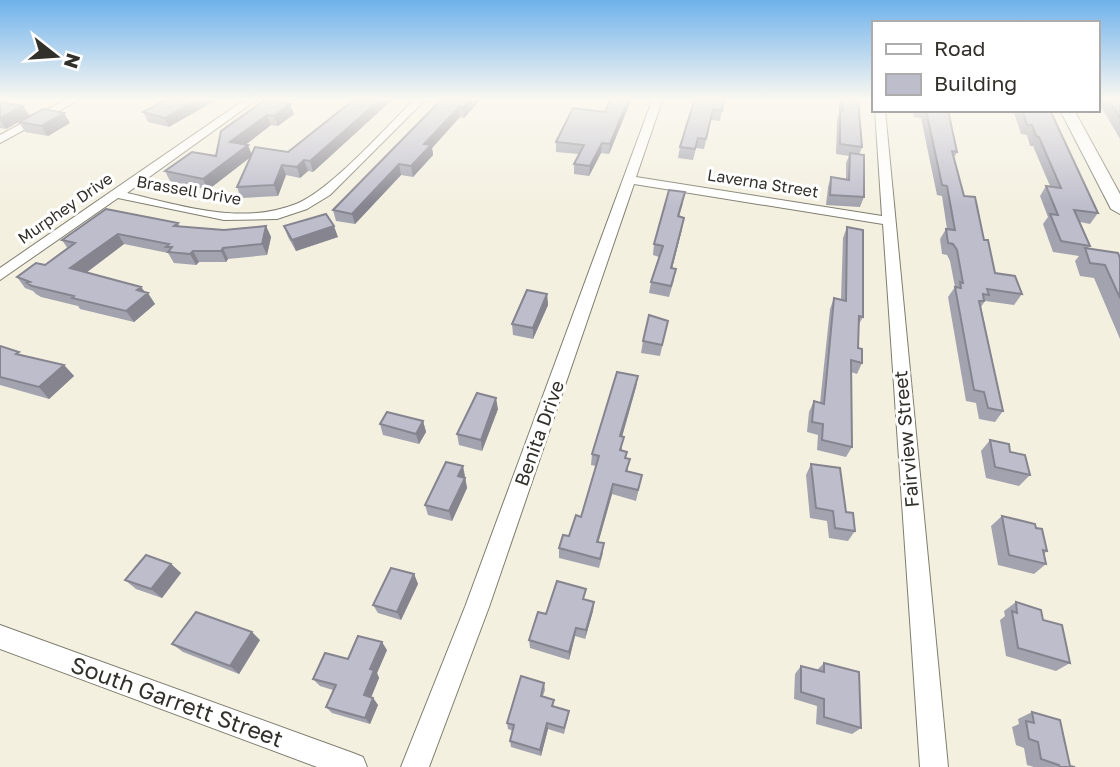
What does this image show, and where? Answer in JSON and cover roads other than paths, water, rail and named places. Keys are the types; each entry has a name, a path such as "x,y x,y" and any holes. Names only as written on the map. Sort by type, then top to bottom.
{"street":[{"name":"Murphey Drive","path":"0,275 203,134"},
{"name":"Brassell Drive","path":"116,194 234,218 257,218 284,212 310,203 326,192 385,134"},
{"name":"Benita Drive","path":"415,767 477,607 646,134"},
{"name":"Fairview Street","path":"882,134 934,767"},
{"path":"1080,134 1120,209"},
{"name":"Laverna Street","path":"630,180 891,220"},
{"name":"South Garrett Street","path":"0,638 353,767"}]}
